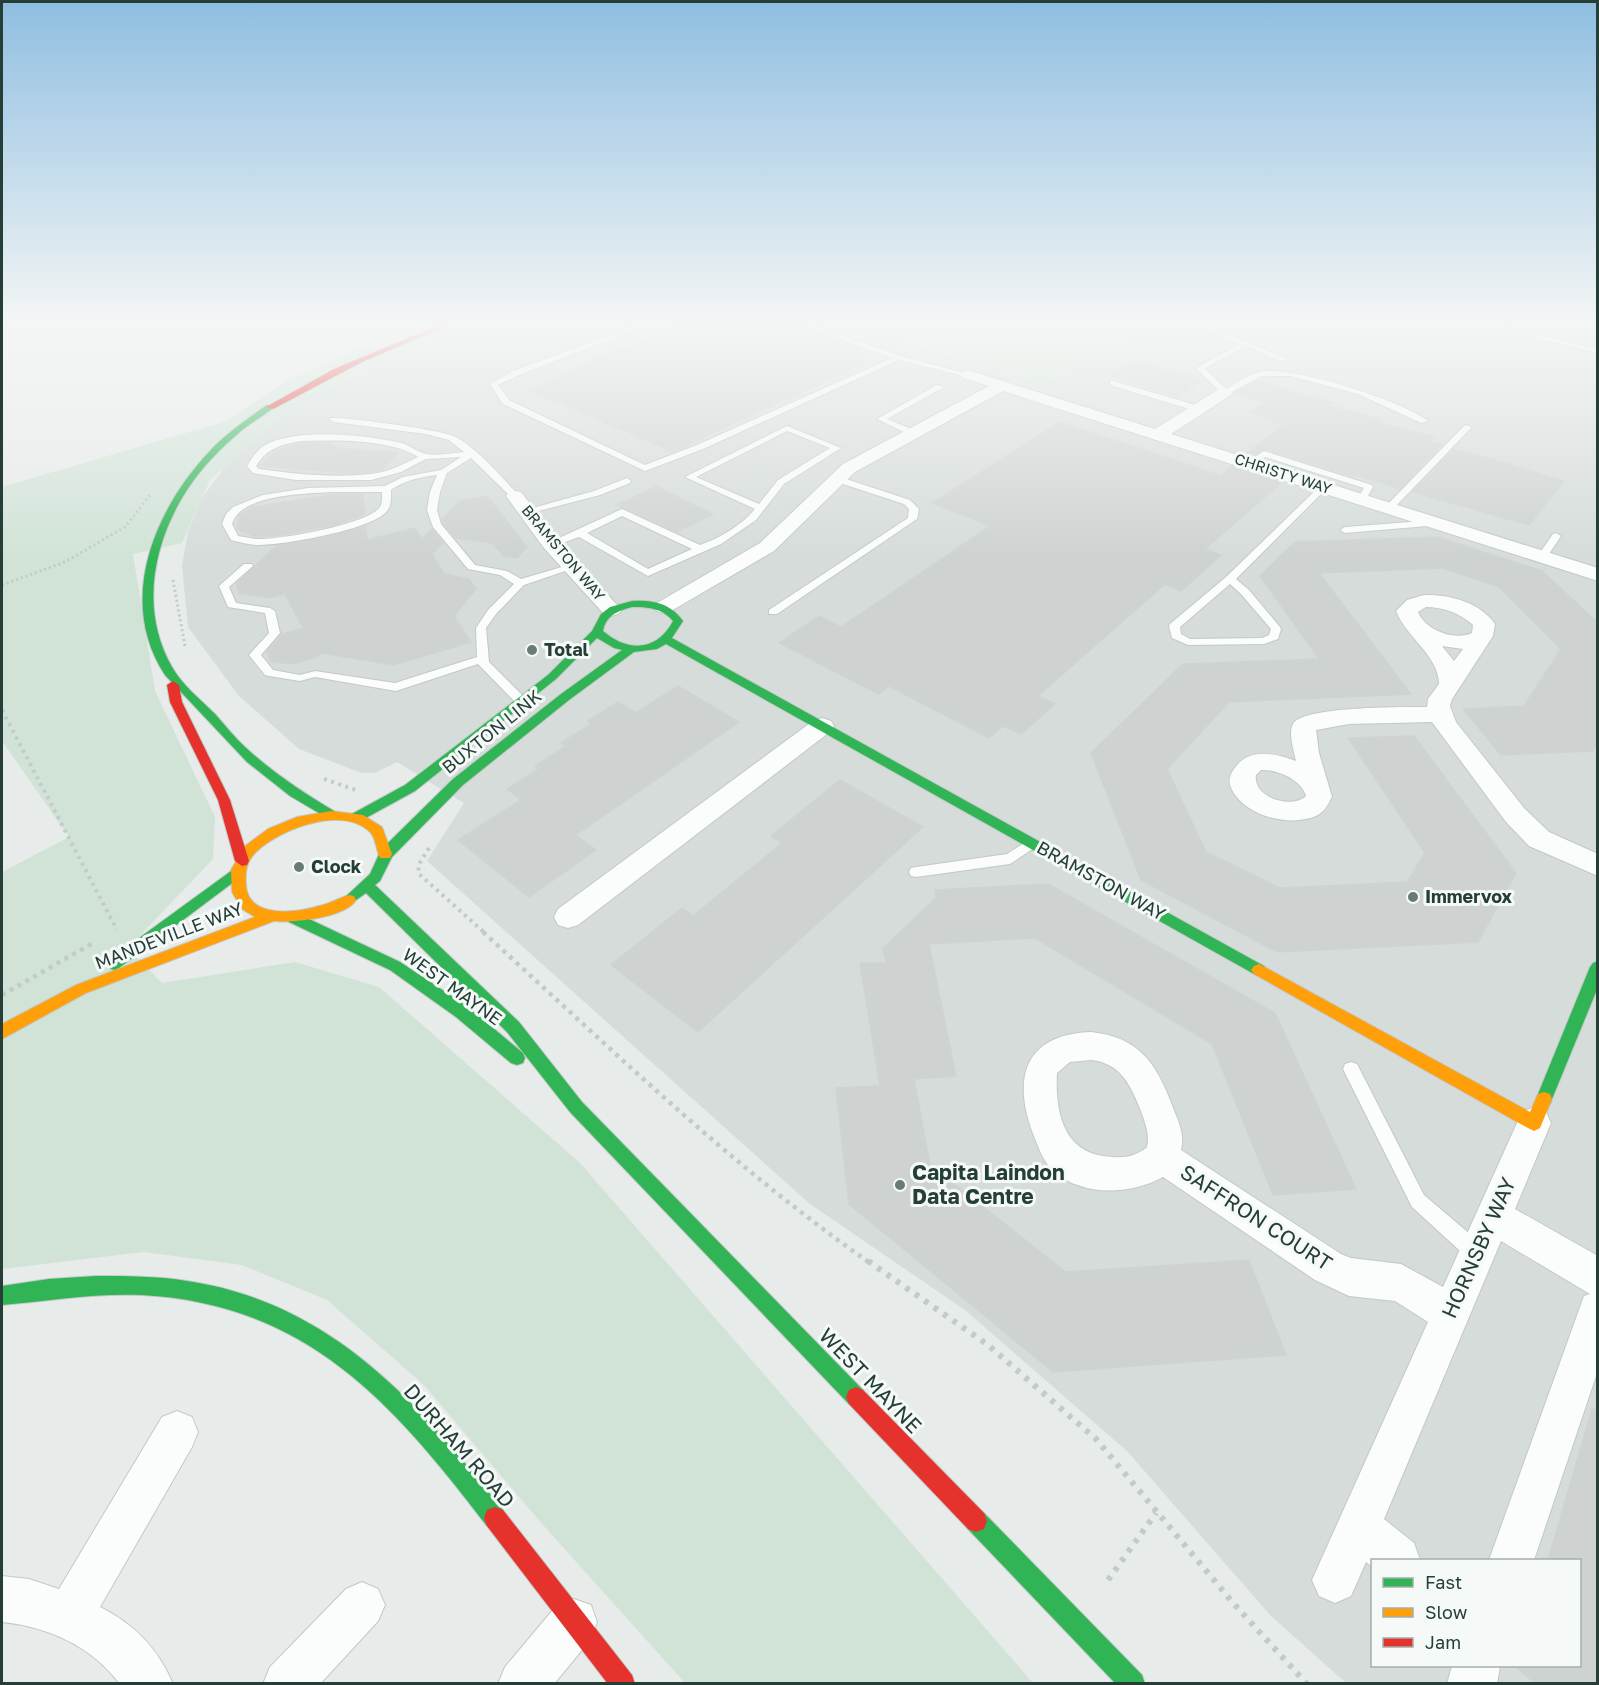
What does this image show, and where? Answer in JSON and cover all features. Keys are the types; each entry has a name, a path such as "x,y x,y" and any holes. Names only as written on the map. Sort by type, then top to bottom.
{"main road":[{"path":"240,866 254,846 279,829 309,817 329,814 357,817 373,825 383,838 385,854 380,870 368,886 335,908 294,918 270,917 253,910 242,900 237,886 240,866 224,800 176,702 172,677 157,646 149,617 146,591 151,549 169,506 187,480 232,435 281,401"},
{"path":"644,603 664,607 675,615 678,621 677,628 667,640 654,646 631,649 608,644 597,632 598,622 611,610 644,603"},
{"name":"BUXTON LINK","path":"357,817 410,788 561,669 597,632"},
{"name":"BRAMSTON WAY","path":"667,640 1534,1122"},
{"name":"BUXTON LINK","path":"385,854 445,793 538,718 631,649"},
{"path":"172,677 243,753 303,800 329,814"},
{"name":"MANDEVILLE WAY","path":"81,989 240,866"},
{"name":"WEST MAYNE","path":"368,886 513,1027 576,1107 1133,1683"},
{"name":"MANDEVILLE WAY","path":"2,1032 81,989 270,917"},
{"name":"WEST MAYNE","path":"294,918 395,966 462,1012 576,1107"},
{"name":"HORNSBY WAY","path":"1534,1122 1598,968"},
{"name":"DURHAM ROAD","path":"2,1296 101,1282 154,1284 196,1290 241,1301 293,1324 345,1356 405,1409 475,1491 623,1683"}],"street":[{"path":"664,607 767,547 849,468 974,401"},
{"name":"CHRISTY WAY","path":"1049,401 1362,499 1597,577"},
{"path":"1159,434 1212,401"},
{"name":"BRAMSTON WAY","path":"521,503 551,544 611,610"},
{"path":"1450,686 1448,668 1411,622 1407,611 1414,604 1444,602 1465,609 1480,619 1485,628 1482,636 1450,686 1440,699 1438,706 1440,714 1454,737 1527,827 1539,838 1598,866"},
{"path":"1411,622 1424,632 1444,640 1470,641 1482,636"},
{"path":"1304,726 1303,737 1319,797 1314,805 1296,812 1282,811 1261,803 1245,791 1242,782 1243,774 1249,767 1304,726 1312,722 1440,714"},
{"path":"568,917 822,726"},
{"path":"1249,767 1273,762 1288,765 1300,771 1316,785"},
{"name":"HORNSBY WAY","path":"1335,1580 1534,1122"},
{"name":"SAFFRON COURT","path":"1162,1157 1328,1267 1349,1277 1401,1283 1450,1314"},
{"path":"1493,1216 1598,1278"},
{"path":"1512,1559 1598,1310"},
{"path":"68,1617 177,1432"},
{"path":"1358,1527 1398,1559"},
{"path":"2,1599 22,1599 68,1617 112,1639 149,1683"},
{"path":"287,1683 362,1605"},
{"path":"522,1683 574,1622"},
{"path":"1473,1683 1471,1682 1475,1667"}],"lane":[{"path":"505,401 645,468 700,447 803,401"},
{"path":"913,433 881,419 915,401"},
{"path":"1172,401 1199,409"},
{"path":"1379,401 1424,421"},
{"path":"334,420 452,438 472,454 521,503 597,493 627,481"},
{"path":"1389,508 1468,427"},
{"path":"580,533 648,573 727,536 753,518 761,508 781,482 837,448 787,428 688,477 761,508"},
{"path":"424,457 408,448 393,444 331,437 303,438 265,449 254,458 251,466 256,471 296,477 371,477 398,470 424,457 472,454"},
{"path":"387,489 386,505 381,513 366,521 342,528 246,542 234,538 227,524 229,515 236,508 263,498 341,489 387,489 402,479 443,472 472,454"},
{"path":"1249,463 1264,454 1369,487 1362,499"},
{"path":"443,472 435,492 432,510 436,525 472,567 503,573 520,583"},
{"path":"773,612 912,519 914,509 907,502 837,479"},
{"path":"1230,579 1245,592 1276,629 1274,637 1264,641 1188,642 1176,636 1174,626 1230,579 1324,487"},
{"path":"551,544 580,533 622,512 700,549"},
{"path":"1345,531 1436,523"},
{"path":"1542,557 1556,536"},
{"path":"248,566 224,586 232,605 270,611 275,633 255,655 269,673 300,678 315,674 396,687 483,659"},
{"path":"521,701 483,663 481,628 492,612 520,583 572,567"},
{"path":"916,872 1010,859 1032,843"},
{"path":"1351,1069 1418,1201 1477,1253"}],"path":[{"path":"2,585 65,562 125,527 154,490"},
{"path":"2,710 118,930 108,935"},
{"path":"431,846 419,864 418,873 695,1124 813,1223 988,1345 1096,1439 1234,1604 1307,1683"},
{"path":"2,995 99,940"},
{"path":"1108,1580 1156,1513"}],"shaded area":[{"path":"308,401 1597,401 1597,1683 1346,1683 1270,1615 1128,1452 965,1310 810,1204 427,861 464,803 397,762 375,773 362,773 299,749 239,696 188,627 182,566 188,532 202,498 224,468 245,446 280,418"}],"green space":[{"path":"257,401 309,401 273,424 210,480 182,543 133,554 155,691 215,817 213,859 128,948 162,983 295,962 379,987 580,1163 1033,1683 685,1683 543,1525 424,1385 327,1300 242,1265 144,1252 2,1269 2,872 69,837 2,741 2,487 227,421"}],"building":[{"path":"554,401 783,401 673,452"},
{"path":"1260,401 1327,401 1335,403 1331,406 1383,420 1381,423 1434,437 1430,442 1442,445 1400,489 1265,449 1251,457 1245,455 1283,425 1251,413 1265,402"},
{"path":"1060,422 1220,475 1231,466 1282,482 1205,549 1221,555 1181,591 1165,584 1038,696 1055,704 1021,734 1003,726 989,738 889,686 879,694 779,643 819,616 841,627 990,526 932,503"},
{"path":"302,443 332,443 336,448 399,452 383,469 371,472 346,473 259,466 277,450"},
{"path":"1454,449 1564,481 1529,525 1412,492"},
{"path":"656,486 713,514 677,532 617,505"},
{"path":"336,494 363,494 365,514 338,524 282,535 256,537 237,529 239,516 252,507"},
{"path":"487,496 527,547 517,558 504,556 492,543 456,538 443,523 442,519 460,501"},
{"path":"366,526 367,540 415,528 422,539 432,529 443,543 432,554 444,574 469,579 476,589 454,616 471,642 394,665 321,653 317,657 291,664 270,661 267,652 282,634 303,628 285,594 270,598 239,593 236,584 276,546 326,537"},
{"path":"1437,537 1542,571 1598,623 1598,743 1593,751 1501,755 1463,709 1524,706 1561,649 1499,587 1443,568 1319,573 1411,694 1229,702 1167,769 1206,852 1280,888 1407,882 1425,853 1348,738 1414,736 1516,873 1478,942 1277,952 1141,880 1091,753 1183,664 1319,659 1260,576 1295,542"},
{"path":"678,686 739,722 576,835 596,850 529,897 458,840 521,800 507,789 539,769 535,766 566,746 561,743 591,724 588,721 618,702 636,713"},
{"path":"840,780 923,827 698,1032 611,965 682,908 693,916 782,843 771,836"},
{"path":"1048,884 1275,1013 1356,1189 1273,1195 1212,1044 1035,938 929,944 956,1076 914,1079 930,1165 1066,1272 1249,1260 1286,1355 1053,1372 849,1204 836,1088 880,1086 860,963 887,963 882,949 936,898 935,890"},
{"path":"1592,1409 1598,1410 1598,1683 1535,1683 1515,1667 1581,1667 1581,1559 1548,1559"}],"traffic: fast":[{"path":"270,407 239,429 210,455 185,485 166,518 153,554 147,591 151,629 169,673 237,746 272,776 329,814"},
{"path":"632,604 652,604 669,611 678,621 672,633 664,641 653,646 630,649 618,646 597,632 604,616 632,604"},
{"path":"357,817 410,788 552,677 597,632"},
{"path":"667,640 1259,970"},
{"path":"349,900 375,877 386,854 394,845 458,782 565,697 631,649"},
{"path":"114,964 238,871"},
{"path":"368,886 513,1027 576,1107 856,1397"},
{"path":"294,918 395,966 462,1012 517,1058"},
{"path":"1544,1099 1598,967"},
{"path":"2,1296 96,1285 142,1286 188,1290 233,1300 276,1316 318,1338 376,1382 430,1438 495,1518"},
{"path":"976,1521 1133,1684"}],"traffic: slow":[{"path":"349,900 317,913 294,917 271,916 256,912 250,908 239,892 237,870 250,849 273,832 302,820 331,815 358,818 377,830 385,854"},
{"path":"2,1032 81,989 270,917"},
{"path":"1259,970 1534,1123 1544,1099"}],"traffic: jam":[{"path":"270,407 281,401"},
{"path":"173,685 176,702 224,800 242,861"},
{"path":"856,1397 976,1521"},
{"path":"495,1518 623,1684"}],"place":[{"name":"Total","path":"532,650"},
{"name":"Clock","path":"299,867"},
{"name":"Immervox","path":"1413,897"},
{"name":"Capita Laindon Data Centre","path":"900,1185"}]}
